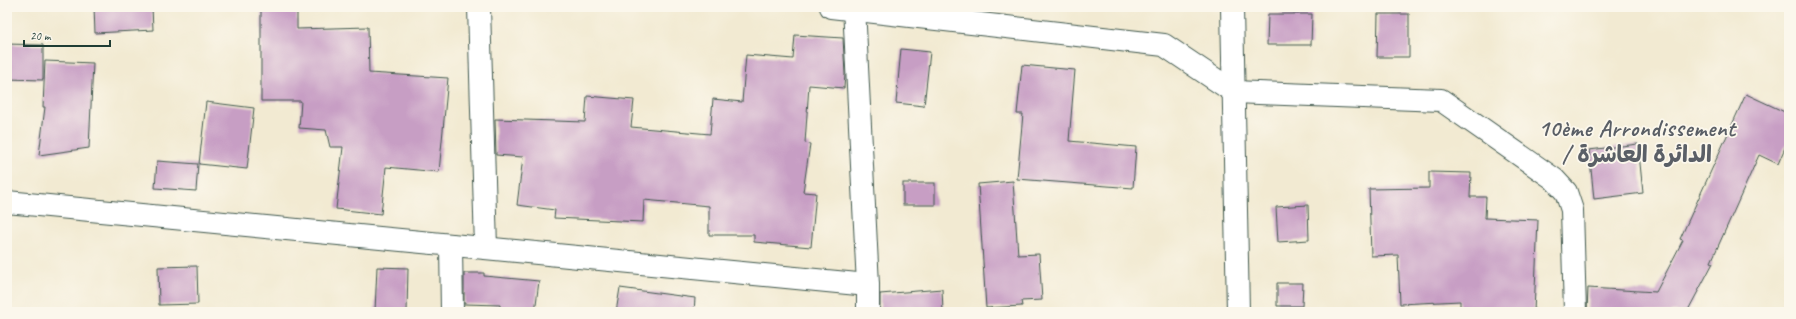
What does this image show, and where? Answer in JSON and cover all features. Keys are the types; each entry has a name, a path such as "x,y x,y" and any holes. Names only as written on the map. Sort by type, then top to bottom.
{"street":[{"path":"479,7 486,248"},
{"path":"832,7 854,8 1164,45 1234,92 1442,100 1554,179 1566,192 1572,210 1575,312"},
{"path":"1232,7 1238,312"},
{"path":"854,8 868,285 868,312"},
{"path":"7,202 868,285"},
{"path":"451,245 452,312"}],"building":[{"path":"94,7 152,7 153,30 95,33"},
{"path":"261,7 297,7 297,29 368,27 369,73 448,78 439,172 386,167 381,214 336,209 343,147 330,147 326,130 299,128 301,101 261,101"},
{"path":"1268,14 1312,14 1311,45 1267,45"},
{"path":"1378,14 1409,14 1409,57 1377,57"},
{"path":"795,35 843,38 845,74 844,88 809,85 805,143 810,144 803,192 816,193 811,247 754,242 754,235 709,235 709,206 644,200 643,222 554,218 555,210 517,205 523,157 496,155 495,119 585,122 587,96 634,100 631,127 710,134 713,99 742,102 746,55 793,59"},
{"path":"7,44 43,45 43,80 7,79"},
{"path":"901,49 930,52 924,106 896,103"},
{"path":"45,61 93,63 89,148 39,155 45,107 43,107"},
{"path":"1022,65 1075,70 1069,141 1136,147 1133,188 1017,179 1023,114 1017,114"},
{"path":"1746,94 1789,114 1789,138 1778,164 1759,155 1711,262 1713,263 1687,312 1587,312 1588,288 1656,292 1683,240 1680,239"},
{"path":"206,102 254,108 247,169 199,164"},
{"path":"1638,144 1643,193 1594,199 1589,150"},
{"path":"157,161 198,164 196,191 155,188"},
{"path":"1429,172 1471,173 1470,197 1486,197 1485,218 1538,220 1534,312 1460,312 1460,301 1400,304 1398,255 1371,256 1369,189 1429,188"},
{"path":"1013,181 1018,255 1039,254 1042,300 1021,301 1022,306 986,308 978,184"},
{"path":"903,183 935,183 935,205 903,205"},
{"path":"1308,205 1309,240 1278,242 1276,207"},
{"path":"197,266 198,304 159,305 158,267"},
{"path":"377,267 408,268 407,312 375,311"},
{"path":"464,273 484,273 484,276 539,281 535,312 500,312 500,305 464,304"},
{"path":"1277,283 1303,283 1302,306 1277,306"},
{"path":"620,288 695,298 694,312 616,312"},
{"path":"942,289 943,312 880,312 880,294"}],"district":[{"name":"10ème Arrondissement / الدائرة العاشرة","path":"1637,141"}]}
